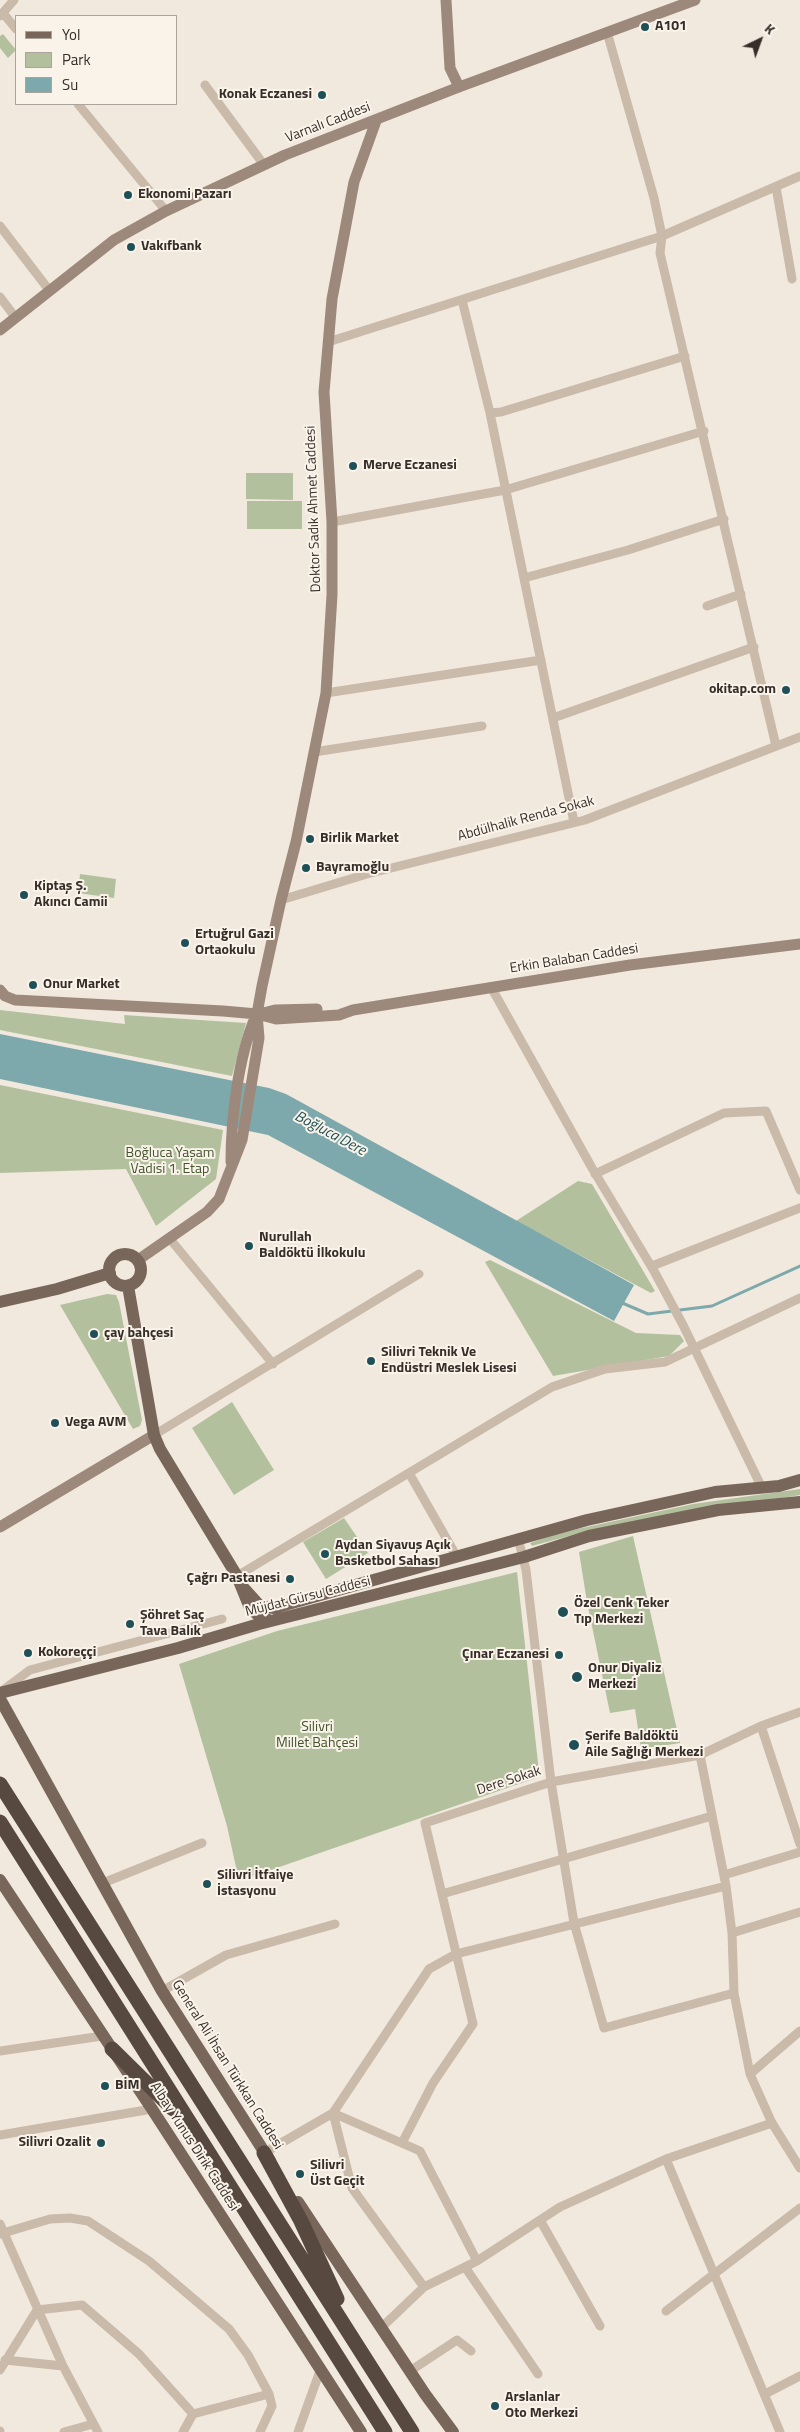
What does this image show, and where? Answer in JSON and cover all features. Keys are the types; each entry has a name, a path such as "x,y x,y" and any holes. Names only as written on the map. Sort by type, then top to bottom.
{"highway":[{"path":"0,1784 412,2432"},
{"path":"0,1822 385,2432"},
{"path":"112,2049 195,2132"},
{"path":"264,2152 301,2221 355,2342"}],"main road":[{"path":"121,1254 130,1254 138,1260 141,1265 141,1276 134,1284 128,1286 116,1283 110,1273 110,1264 121,1254"},
{"path":"0,1302 56,1289 110,1273"},
{"path":"128,1286 154,1436 239,1580 250,1608 259,1616 271,1621"},
{"name":"Müjdat Gürsu Caddesi","path":"239,1580 260,1606 274,1608 587,1520 715,1492 779,1486 800,1480"},
{"name":"Müjdat Gürsu Caddesi","path":"0,1692 32,1687 271,1621 524,1557 589,1536 718,1510 800,1502"},
{"name":"General Ali İhsan Türkkan Caddesi","path":"0,1699 162,1991 264,2152 410,2371 453,2432"},
{"path":"0,1715 15,1725"},
{"name":"Albay Yunus Dirik Caddesi","path":"0,1880 152,2109 361,2432"}],"street":[{"path":"14,0 1,14 15,28"},
{"path":"446,0 450,68 459,87"},
{"name":"Varnalı Caddesi","path":"0,330 114,240 166,210 285,155 459,87 695,0"},
{"path":"607,32 662,236 660,253 704,431 776,746"},
{"path":"205,85 264,165"},
{"path":"79,105 166,210"},
{"name":"Doktor Sadık Ahmet Caddesi","path":"257,1014 281,900 296,842 326,694 332,595 332,522 324,392 328,342 332,299 354,182 376,121"},
{"path":"328,342 662,236 800,176"},
{"path":"776,187 792,279"},
{"path":"0,226 49,290"},
{"path":"0,297 15,317"},
{"path":"462,300 490,413 574,822"},
{"path":"490,413 501,412 685,356"},
{"path":"332,522 506,490 704,431"},
{"path":"524,578 628,550 724,519"},
{"path":"707,606 742,594"},
{"path":"553,718 754,647"},
{"path":"326,694 540,660"},
{"path":"314,752 482,726"},
{"name":"Abdülhalik Renda Sokak","path":"281,900 367,874 574,822 800,736"},
{"name":"Erkin Balaban Caddesi","path":"0,990 5,996 15,1000 257,1014 275,1010 353,1010 630,965 800,944"},
{"path":"491,987 595,1174 652,1266 684,1325 762,1488"},
{"path":"237,1138 241,1069 247,1037 257,1014"},
{"path":"138,1260 207,1212 219,1198 231,1167 253,1073 259,1038 257,1014"},
{"path":"595,1174 724,1112 766,1111 800,1190"},
{"path":"652,1266 800,1208"},
{"path":"170,1238 273,1364"},
{"path":"0,1527 273,1364 418,1274"},
{"path":"239,1580 409,1473 552,1387 605,1369 665,1362 800,1298"},
{"path":"409,1473 457,1556"},
{"path":"518,1538 524,1557 551,1782 574,1923 604,2028 734,1993"},
{"path":"0,1692 30,1670 222,1619"},
{"name":"Dere Sokak","path":"402,2143 433,2083 473,2024 425,1823 551,1782 700,1755 762,1726 800,1712"},
{"path":"762,1726 800,1844"},
{"path":"700,1755 726,1886 732,1933 734,1993 750,2074 772,2122 800,2168"},
{"path":"442,1894 712,1816"},
{"path":"103,1883 202,1843"},
{"path":"724,1875 800,1852"},
{"path":"264,2152 333,2113 428,1969 456,1954 726,1886"},
{"path":"732,1933 800,1912"},
{"path":"162,1991 226,1955 335,1924"},
{"path":"750,2074 800,2031"},
{"path":"0,2051 102,2036"},
{"path":"0,2135 152,2109"},
{"path":"333,2113 420,2151 478,2260"},
{"path":"333,2113 352,2188 424,2287"},
{"path":"382,2327 424,2287 478,2260 560,2207 666,2159 772,2122"},
{"path":"666,2159 780,2432"},
{"path":"666,2311 800,2208"},
{"path":"98,2432 63,2366 1,2230 50,2219 70,2218 88,2221 149,2261 229,2329 248,2355 269,2394 272,2406 260,2432"},
{"path":"540,2220 600,2326"},
{"path":"465,2267 538,2374"},
{"path":"37,2310 82,2306 138,2354 193,2414"},
{"path":"0,2370 37,2310"},
{"path":"410,2371 457,2340 471,2351"},
{"path":"6,2360 63,2366"},
{"path":"298,2432 320,2371"},
{"path":"765,2394 800,2376"},
{"path":"183,2432 193,2414 269,2394"},
{"path":"64,2432 93,2424"}],"green space":[{"path":"3,34 15,49 8,58 0,48 0,36"},
{"path":"246,473 293,473 293,500 246,499"},
{"path":"247,501 302,501 302,529 247,529"},
{"path":"80,874 116,879 114,898 78,893"},
{"path":"0,1010 125,1024 124,1015 246,1023 232,1076 0,1030"},
{"name":"Boğluca Yaşam Vadisi 1. Etap","path":"0,1085 223,1130 216,1179 156,1226 126,1169 0,1173"},
{"path":"578,1181 592,1184 655,1291 651,1293 516,1221"},
{"path":"490,1260 636,1333 680,1335 684,1341 669,1356 553,1376 485,1262"},
{"path":"107,1294 116,1295 119,1302 142,1420 140,1426 133,1429 60,1305"},
{"path":"232,1402 274,1470 234,1495 192,1428"},
{"path":"800,1489 800,1495 595,1529 532,1546 530,1543 559,1533 693,1504"},
{"path":"344,1518 368,1553 326,1579 303,1542"},
{"path":"633,1536 680,1743 641,1749 635,1709 610,1713 587,1602 579,1552"},
{"name":"Silivri Millet Bahçesi","path":"517,1572 539,1772 536,1778 239,1881 227,1826 179,1664 277,1631"}],"water":[{"name":"Boğluca Dere","path":"0,1034 269,1088 286,1094 634,1285 614,1321 268,1135 0,1079"}],"waterway":[{"path":"620,1302 648,1314 712,1306 800,1266"}],"place":[{"name":"A101","path":"645,27"},
{"name":"Konak Eczanesi","path":"322,95"},
{"name":"Ekonomi Pazarı","path":"128,195"},
{"name":"Vakıfbank","path":"131,247"},
{"name":"Merve Eczanesi","path":"353,466"},
{"name":"okitap.com","path":"786,690"},
{"name":"Birlik Market","path":"310,839"},
{"name":"Bayramoğlu","path":"306,868"},
{"name":"Kiptaş Ş. Akıncı Camii","path":"24,895"},
{"name":"Ertuğrul Gazi Ortaokulu","path":"185,943"},
{"name":"Onur Market","path":"33,985"},
{"name":"Nurullah Baldöktü İlkokulu","path":"249,1246"},
{"name":"çay bahçesi","path":"94,1334"},
{"name":"Silivri Teknik Ve Endüstri Meslek Lisesi","path":"371,1361"},
{"name":"Vega AVM","path":"55,1423"},
{"name":"Aydan Siyavuş Açık Basketbol Sahası","path":"325,1554"},
{"name":"Çağrı Pastanesi","path":"290,1579"},
{"name":"Özel Cenk Teker Tıp Merkezi","path":"563,1612"},
{"name":"Şöhret Saç Tava Balık","path":"130,1624"},
{"name":"Kokoreççi","path":"28,1653"},
{"name":"Çınar Eczanesi","path":"559,1655"},
{"name":"Onur Diyaliz Merkezi","path":"577,1677"},
{"name":"Şerife Baldöktü Aile Sağlığı Merkezi","path":"574,1745"},
{"name":"Silivri İtfaiye İstasyonu","path":"207,1884"},
{"name":"BİM","path":"105,2086"},
{"name":"Silivri Ozalit","path":"101,2143"},
{"name":"Silivri Üst Geçit","path":"300,2174"},
{"name":"Arslanlar Oto Merkezi","path":"495,2406"}]}
